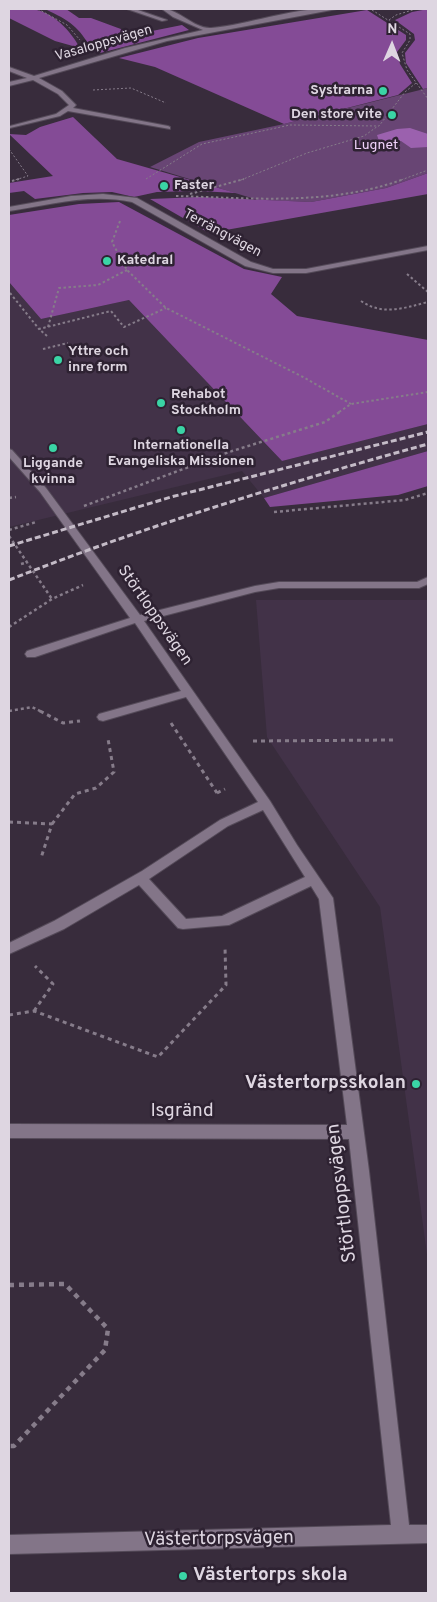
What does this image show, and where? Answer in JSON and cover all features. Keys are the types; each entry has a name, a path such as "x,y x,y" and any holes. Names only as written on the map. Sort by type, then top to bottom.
{"street":[{"name":"Vasaloppsvägen","path":"130,9 164,20"},
{"name":"Vasaloppsvägen","path":"166,9 175,16 208,30"},
{"name":"Vasaloppsvägen","path":"9,84 35,78 92,59 208,30 334,9"},
{"path":"9,69 35,78 66,95 73,105 58,115 12,127"},
{"path":"67,109 168,128"},
{"name":"Terrängvägen","path":"9,209 90,196 118,196 134,200 248,264 273,271 306,271 428,248"},
{"name":"Störtloppsvägen","path":"9,452 62,515 136,619 266,804 292,848 326,898 401,1535"},
{"path":"31,654 136,619 279,585 419,585 428,580"},
{"path":"103,717 188,694"},
{"path":"12,947 59,925 140,878 233,819 266,804"},
{"path":"140,878 183,924 224,921 313,879"},
{"name":"Isgränd","path":"9,1131 355,1132"},
{"name":"Västertorpsvägen","path":"9,1545 428,1534"}],"path":[{"path":"38,9 62,21 76,32 92,59"},
{"path":"389,20 396,15 416,9"},
{"path":"372,10 410,34 410,40 402,52 404,64 428,99"},
{"path":"184,196 239,181 307,153 364,136 379,126 405,92 416,83"},
{"path":"118,196 202,144 290,126 379,126"},
{"path":"9,149 28,176 12,181"},
{"path":"351,404 303,377 166,308 127,270 112,242 127,205 134,200 184,196 309,199 382,187 428,170"},
{"path":"48,327 59,288 98,285 127,270"},
{"path":"10,292 48,336"},
{"path":"361,301 370,309 384,311 428,302"},
{"path":"40,329 111,311 124,327 166,308"},
{"path":"44,349 68,344"},
{"path":"9,530 62,515 228,452 325,422 351,404 428,392"},
{"path":"274,512 405,500 428,494"},
{"path":"9,536 52,600"},
{"path":"21,564 28,562"},
{"path":"9,627 52,600 104,576"},
{"path":"157,702 233,819"},
{"path":"9,711 32,707 63,723 103,717 114,772 96,788 75,794 52,824 41,858"},
{"path":"217,793 247,777 267,763 252,741 393,740"},
{"path":"9,822 52,824"},
{"path":"9,1015 34,1011 158,1058 226,985 224,921"},
{"path":"12,947 54,984 34,1011"},
{"path":"9,1285 66,1284 108,1329 105,1350 14,1446 9,1446"}],"shaded area":[{"path":"30,8 48,14 61,23 80,48 55,41 9,18 9,9"},
{"path":"45,9 66,9 79,18 91,18 129,32 147,32 182,25 189,30 100,53 92,51 83,36 73,25"},
{"path":"428,9 428,88 423,89 406,63 405,53 415,40 414,34 395,20 412,12"},
{"path":"367,10 406,35 406,40 397,52 400,64 412,83 398,95 284,124 155,67 119,58 198,38"},
{"path":"73,117 117,159 236,193 198,191 157,192 134,197 112,192 83,193 35,199 24,191 9,193 9,183 53,176 9,134 26,135 40,127"},
{"path":"410,128 428,134 428,147 411,148 401,141 379,141 377,135 397,129"},
{"path":"428,173 428,194 209,233 150,199 199,197 311,202 386,188"},
{"path":"119,202 244,269 282,277 271,294 297,316 428,340 428,424 282,461 129,300 41,319 9,282 9,215 79,204"},
{"path":"9,282 41,319 129,300 282,461 428,424 428,451 264,498 242,471 9,527"},
{"path":"428,451 428,486 398,495 270,507 264,498"},
{"name":"Västertorpsskolan","path":"256,600 428,600 428,1262 380,907 267,737"}],"green space":[{"name":"Lugnet","path":"428,88 428,173 386,188 311,202 258,200 150,167 199,142 284,124"}],"railway":[{"path":"9,546 171,497 428,432"},
{"path":"9,580 112,541 217,506 428,444"}],"place":[{"name":"Systrarna","path":"383,91"},
{"name":"Den store vite","path":"392,115"},
{"name":"Faster","path":"164,186"},
{"name":"Katedral","path":"107,261"},
{"name":"Yttre och inre form","path":"58,360"},
{"name":"Rehabot Stockholm","path":"161,403"},
{"name":"Internationella Evangeliska Missionen","path":"181,430"},
{"name":"Liggande kvinna","path":"53,448"},
{"name":"Västertorpsskolan","path":"416,1084"},
{"name":"Västertorps skola","path":"183,1576"}]}
